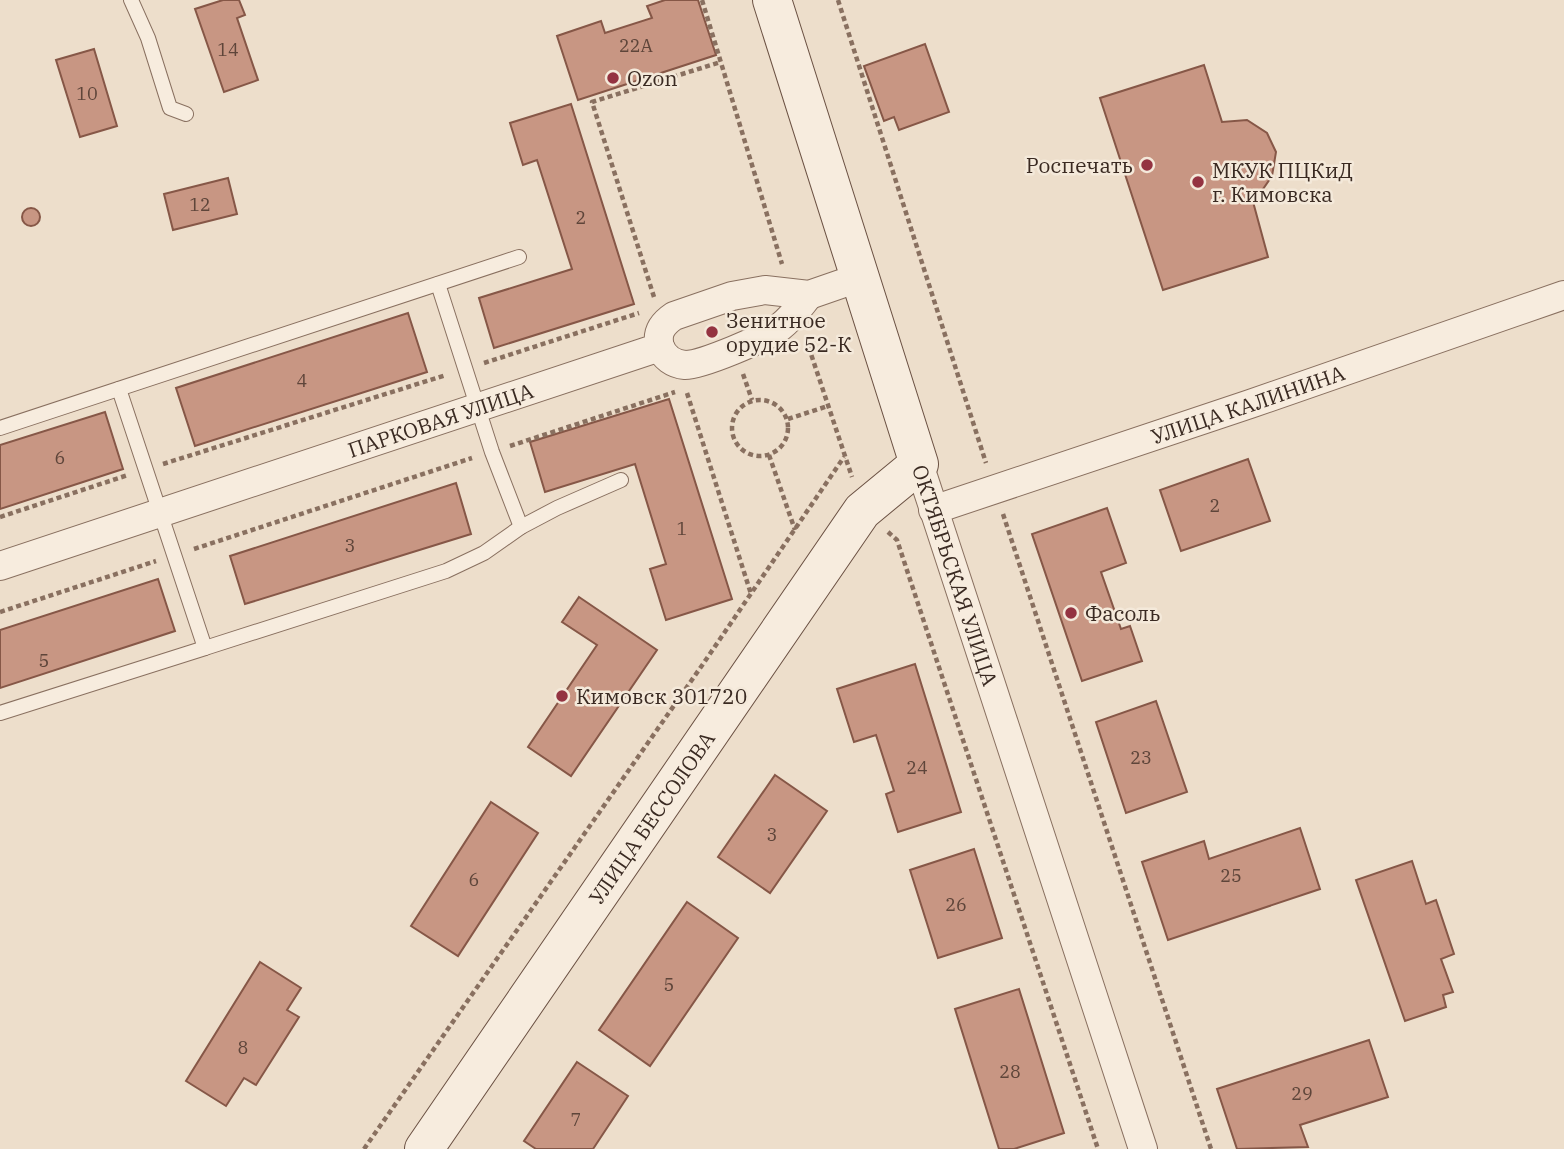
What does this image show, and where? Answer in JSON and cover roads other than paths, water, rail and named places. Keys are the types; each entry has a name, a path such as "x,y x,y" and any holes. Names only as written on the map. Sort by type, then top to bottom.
{"main road":[{"name":"ОКТЯБРЬСКАЯ УЛИЦА","path":"772,0 919,464"},
{"name":"УЛИЦА БЕССОЛОВА","path":"424,1149 862,510 919,464"}],"street":[{"path":"798,299 779,328 747,345 688,365 671,360 660,347 660,329 674,316 732,296 765,290 798,299 861,277"},
{"name":"УЛИЦА КАЛИНИНА","path":"933,510 1251,404 1564,295"},
{"name":"ПАРКОВАЯ УЛИЦА","path":"0,566 660,347"},
{"name":"ОКТЯБРЬСКАЯ УЛИЦА","path":"919,464 1143,1149"}],"lane":[{"path":"131,0 148,38 170,108 186,114"},
{"path":"0,428 519,257"},
{"path":"438,284 492,452 521,527"},
{"path":"119,389 205,648"},
{"path":"0,713 446,571 484,554 521,527 557,508 621,480"}],"place":[{"name":"Ozon","path":"613,78"},
{"name":"Роспечать","path":"1147,165"},
{"name":"МКУК ПЦКиД г. Кимовска","path":"1198,182"},
{"name":"Зенитное орудие 52-К","path":"712,332"},
{"name":"Фасоль","path":"1071,613"},
{"name":"Кимовск 301720","path":"562,696"}]}
